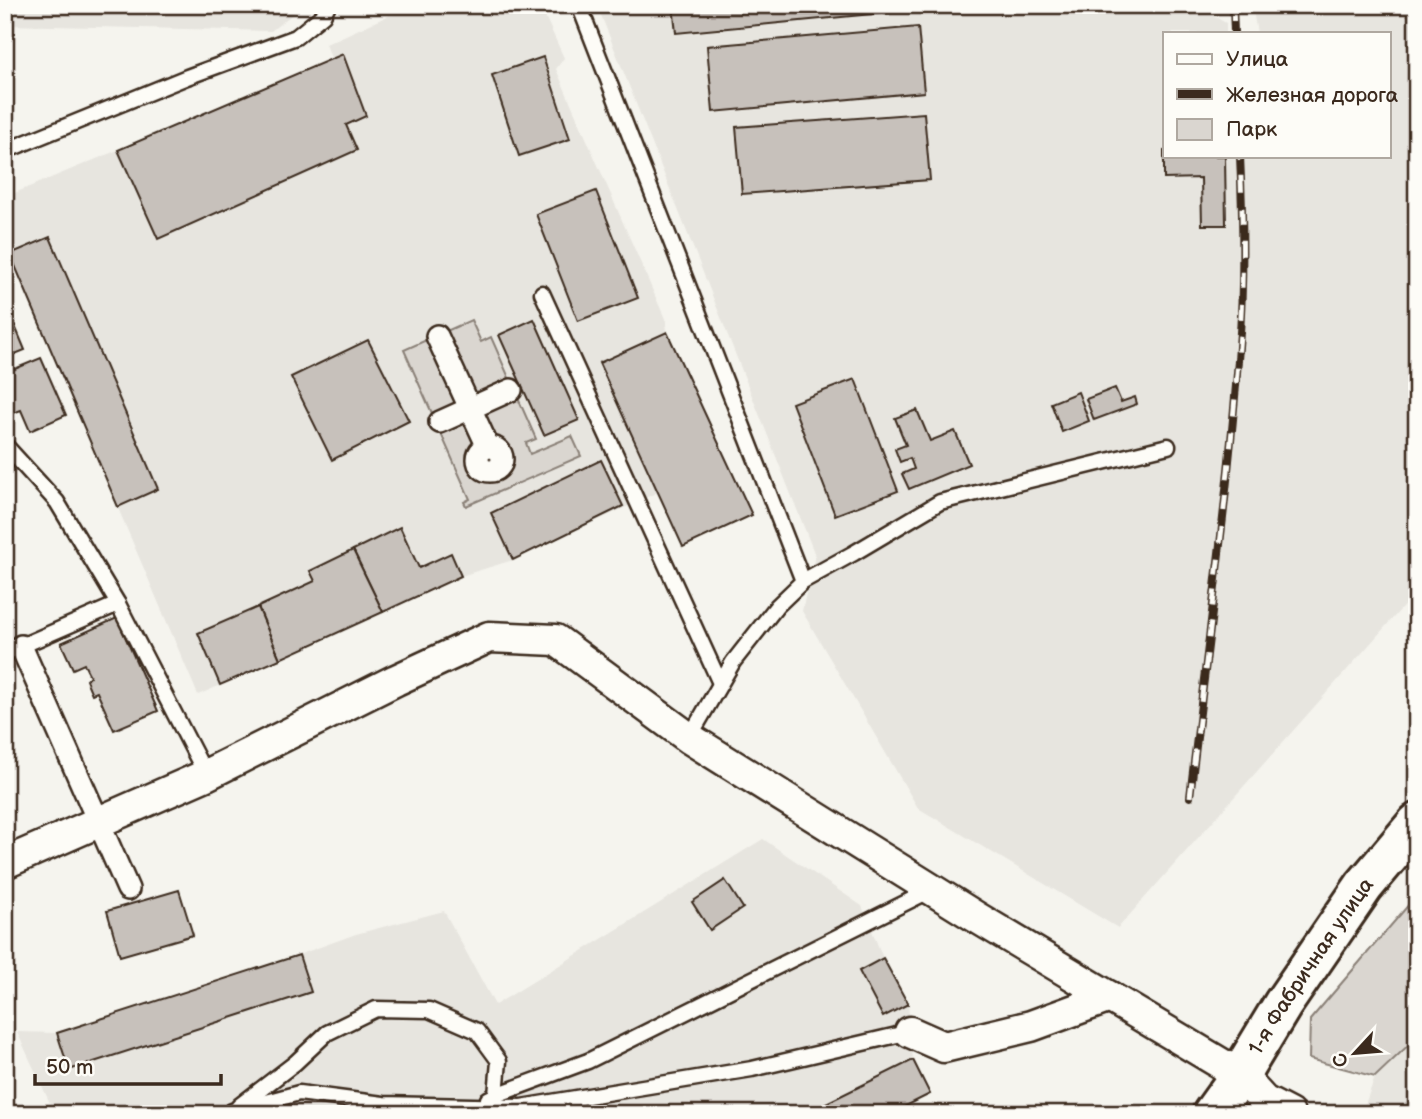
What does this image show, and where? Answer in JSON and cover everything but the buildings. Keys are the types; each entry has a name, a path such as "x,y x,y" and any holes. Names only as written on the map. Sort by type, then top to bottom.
{"main road":[{"name":"1-я Фабричная улица","path":"1212,1114 1357,897 1417,823"}],"street":[{"path":"437,336 470,408 475,459"},
{"path":"440,422 511,390"},
{"path":"5,863 206,775 396,680 489,637 555,640 689,738 931,889 1240,1075 1264,1101 1289,1114"},
{"path":"13,649 99,822 128,889"},
{"path":"910,1032 944,1047 1031,1026 1110,998"}],"lane":[{"path":"5,151 187,77 296,37 323,15 328,5"},
{"path":"579,5 803,580"},
{"path":"542,293 720,683"},
{"path":"5,445 57,502 118,604 206,775"},
{"path":"689,738 733,662 776,606 803,580 940,502 1168,446"},
{"path":"13,649 118,604"},
{"path":"470,1110 496,1095 588,1061 931,889"},
{"path":"231,1113 295,1063 327,1033 376,1009 429,1010 477,1031 499,1061 496,1095"},
{"path":"231,1113 299,1093 383,1104 470,1110 521,1107 752,1069 910,1032"}],"shaded area":[{"path":"5,5 304,5 271,31 5,25"},
{"path":"412,5 540,5 564,58 556,69 666,321 667,332 752,515 658,492 513,560 461,576 198,695 5,244 5,197 331,58 326,44"},
{"path":"597,5 1194,5 1226,23 1226,32 1163,32 1163,158 1390,158 1390,32 1257,32 1252,5 1417,5 1417,591 1118,928 918,808 802,611 815,555"},
{"path":"763,839 862,906 883,958 908,1004 913,1060 930,1094 890,1114 55,1114 17,1032 57,1033 356,934 444,911 495,1005"},
{"path":"1417,1037 1417,1114 1321,1114 1322,1107 1363,1110 1375,1077"}],"green space":[{"path":"471,320 481,342 491,337 536,439 526,443 530,454 572,436 581,456 466,506 464,502 470,499 404,350"},
{"path":"1417,895 1417,1037 1375,1077 1309,1059 1310,1020"}],"railway":[{"path":"1233,5 1234,32"},
{"path":"1190,797 1223,516 1239,347 1242,299 1240,158"}]}
